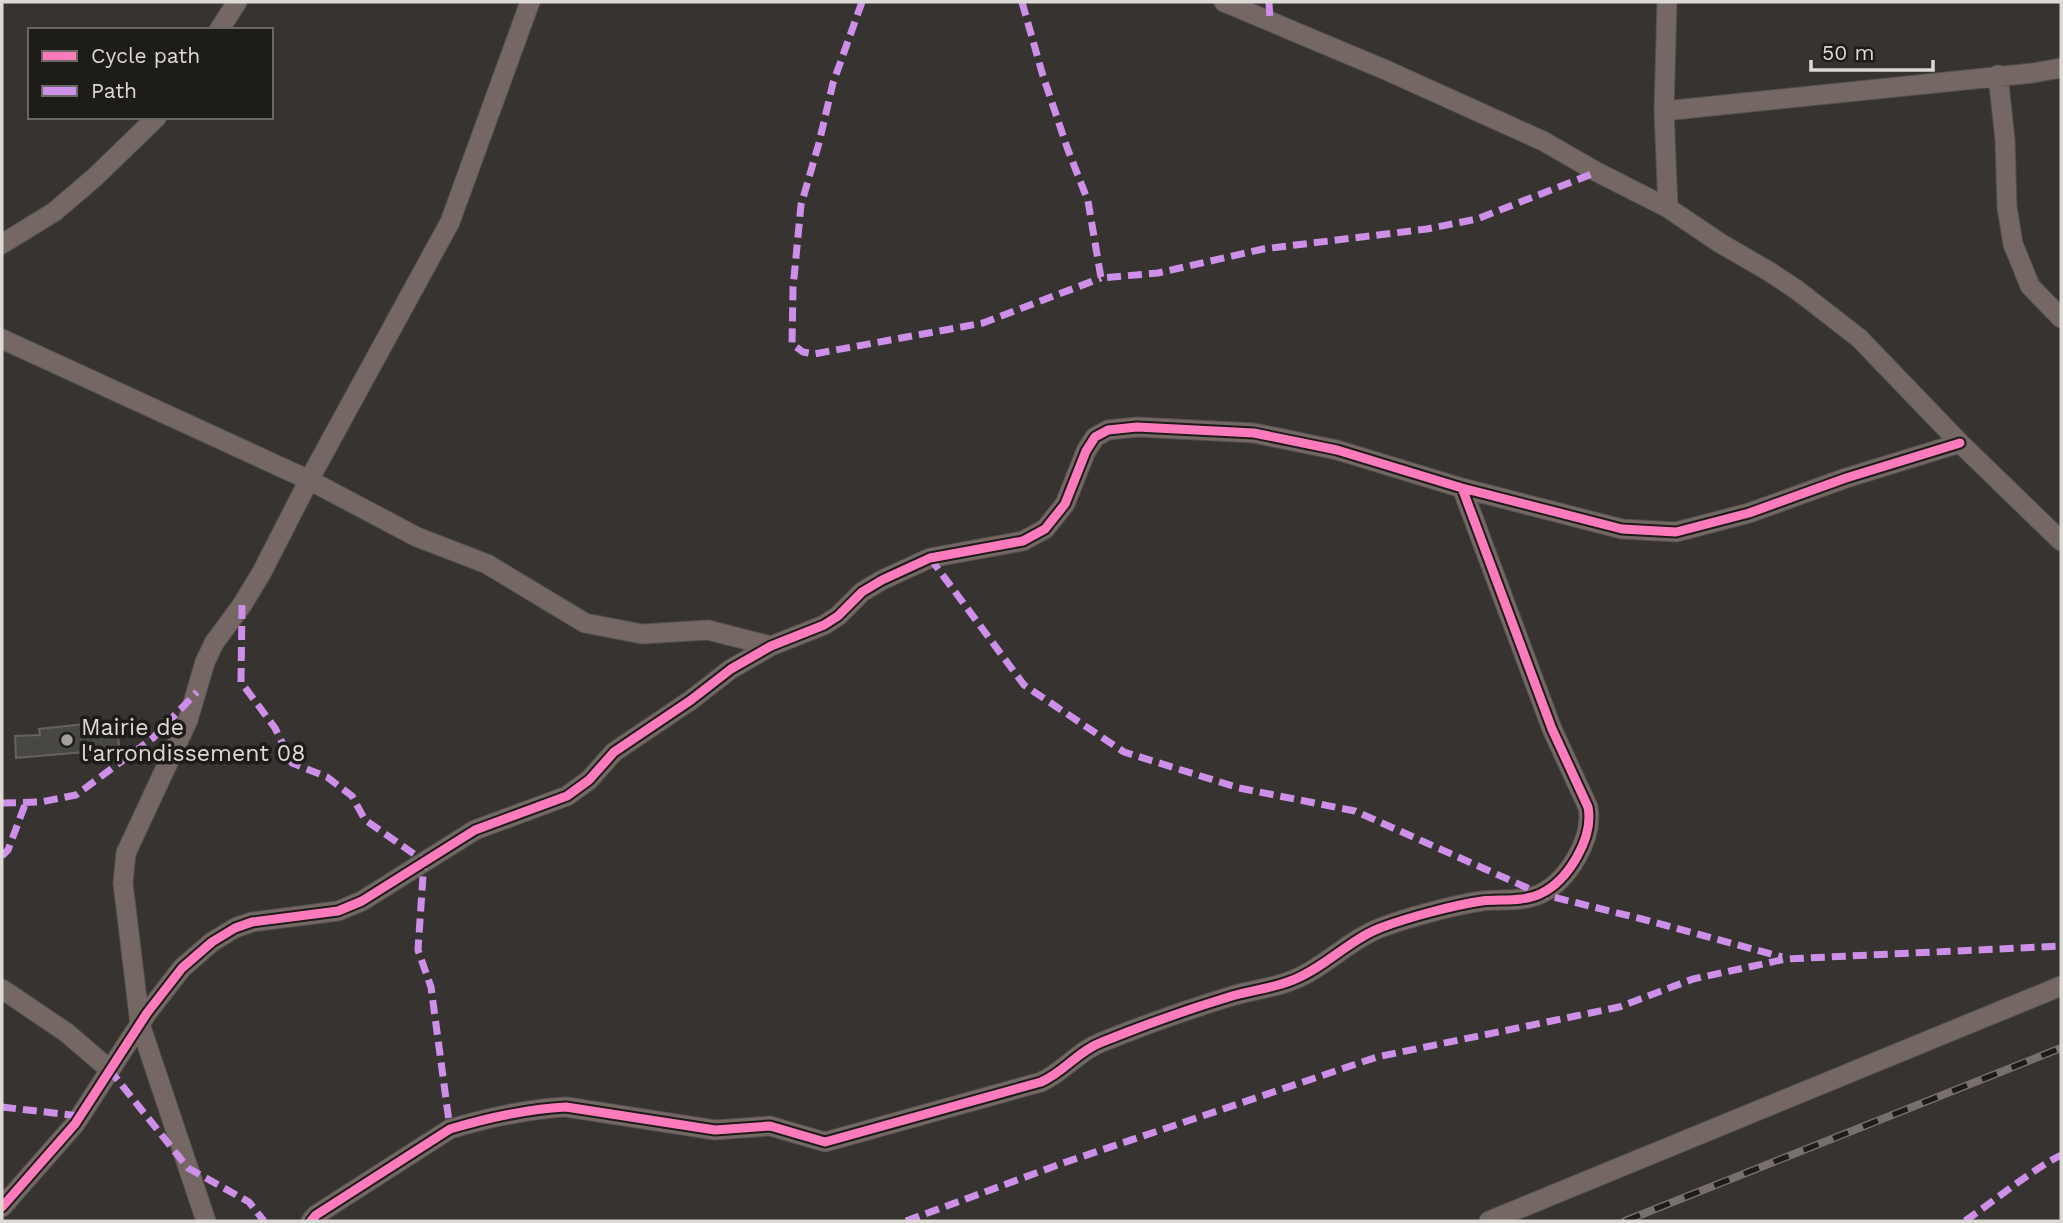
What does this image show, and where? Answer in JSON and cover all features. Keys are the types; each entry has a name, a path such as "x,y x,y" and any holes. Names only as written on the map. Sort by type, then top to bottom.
{"street":[{"path":"220,28 237,2"},
{"path":"206,1221 140,1024 123,883 126,853 188,720 205,662 214,643 262,572 309,480 450,222 530,2"},
{"path":"1224,2 1388,71 1543,141 1668,208 1797,290 1859,338 2061,541"},
{"path":"1667,2 1664,111 1668,208"},
{"path":"1664,111 2061,68"},
{"path":"1998,75 2007,207 2013,244 2030,286 2061,318"},
{"path":"2,244 54,212 94,178 155,119"},
{"path":"2,339 309,480 416,537 487,564 585,623 642,634 708,630 771,646"},
{"path":"2,1207 68,1134 109,1069 181,968 212,942 235,928 252,922 338,911 362,901 475,830 567,796 589,780 614,752 636,734 691,700 750,657 824,625 838,616 862,592 904,568 930,558 1023,541 1045,528 1065,504 1086,451 1095,437 1108,430 1137,427 1254,433 1337,450 1462,488 1622,530 1676,533 1749,513 1846,478 1961,443"},
{"path":"311,1221 316,1215 450,1129 548,1108 566,1107 715,1130 770,1126 825,1142 1041,1082 1055,1076 1090,1047 1233,995 1296,979 1376,929 1480,901 1528,898 1541,894 1564,874 1574,861 1589,829 1588,807 1534,684 1462,488"},
{"path":"1489,1221 2061,986"},
{"path":"2,989 67,1033 109,1069"}],"building":[{"path":"93,723 93,727 117,725 119,746 95,748 96,751 16,758 15,736 40,735 39,729"}],"railway":[{"path":"1625,1221 2061,1048"}],"marked path":[{"path":"862,2 833,83 801,205 793,288 792,344 803,352 814,354 983,323 1101,278"},
{"path":"1022,2 1043,76 1088,201 1101,278 1158,273 1263,249 1427,229 1477,219 1597,172"},
{"path":"1269,2 1270,21"},
{"path":"930,558 1024,685 1124,752 1239,788 1355,811 1541,894 1782,957"},
{"path":"242,605 241,682 275,728 292,763 327,777 352,796 365,820 424,861 418,950 431,987 450,1129"},
{"path":"2,803 41,802 76,795 153,738 197,692"},
{"path":"2,856 8,850 26,802"},
{"path":"906,1221 1066,1162 1377,1057 1619,1007 1693,979 1786,959 2061,946"},
{"path":"109,1069 188,1168 249,1202 264,1221"},
{"path":"2,1107 80,1116"},
{"path":"1965,1221 2061,1155"}],"cycle path":[{"path":"2,1207 75,1124 147,1013 182,968 212,942 235,928 252,922 338,911 362,901 475,830 567,796 589,780 614,752 691,700 731,669 771,646 824,625 838,616 862,592 882,580 930,558 1023,541 1045,529 1065,504 1086,451 1095,437 1108,430 1137,427 1254,433 1337,450 1462,488 1622,529 1676,532 1749,513 1846,478 1960,443"},
{"path":"311,1221 316,1215 450,1129 522,1112 566,1107 715,1130 770,1126 825,1142 1041,1082 1093,1046 1199,1006 1293,980 1369,933 1391,924 1471,903 1526,898 1550,888 1569,869 1583,845 1589,819 1588,807 1552,729 1462,488"}],"place":[{"name":"Mairie de l'arrondissement 08","path":"67,740"}]}
